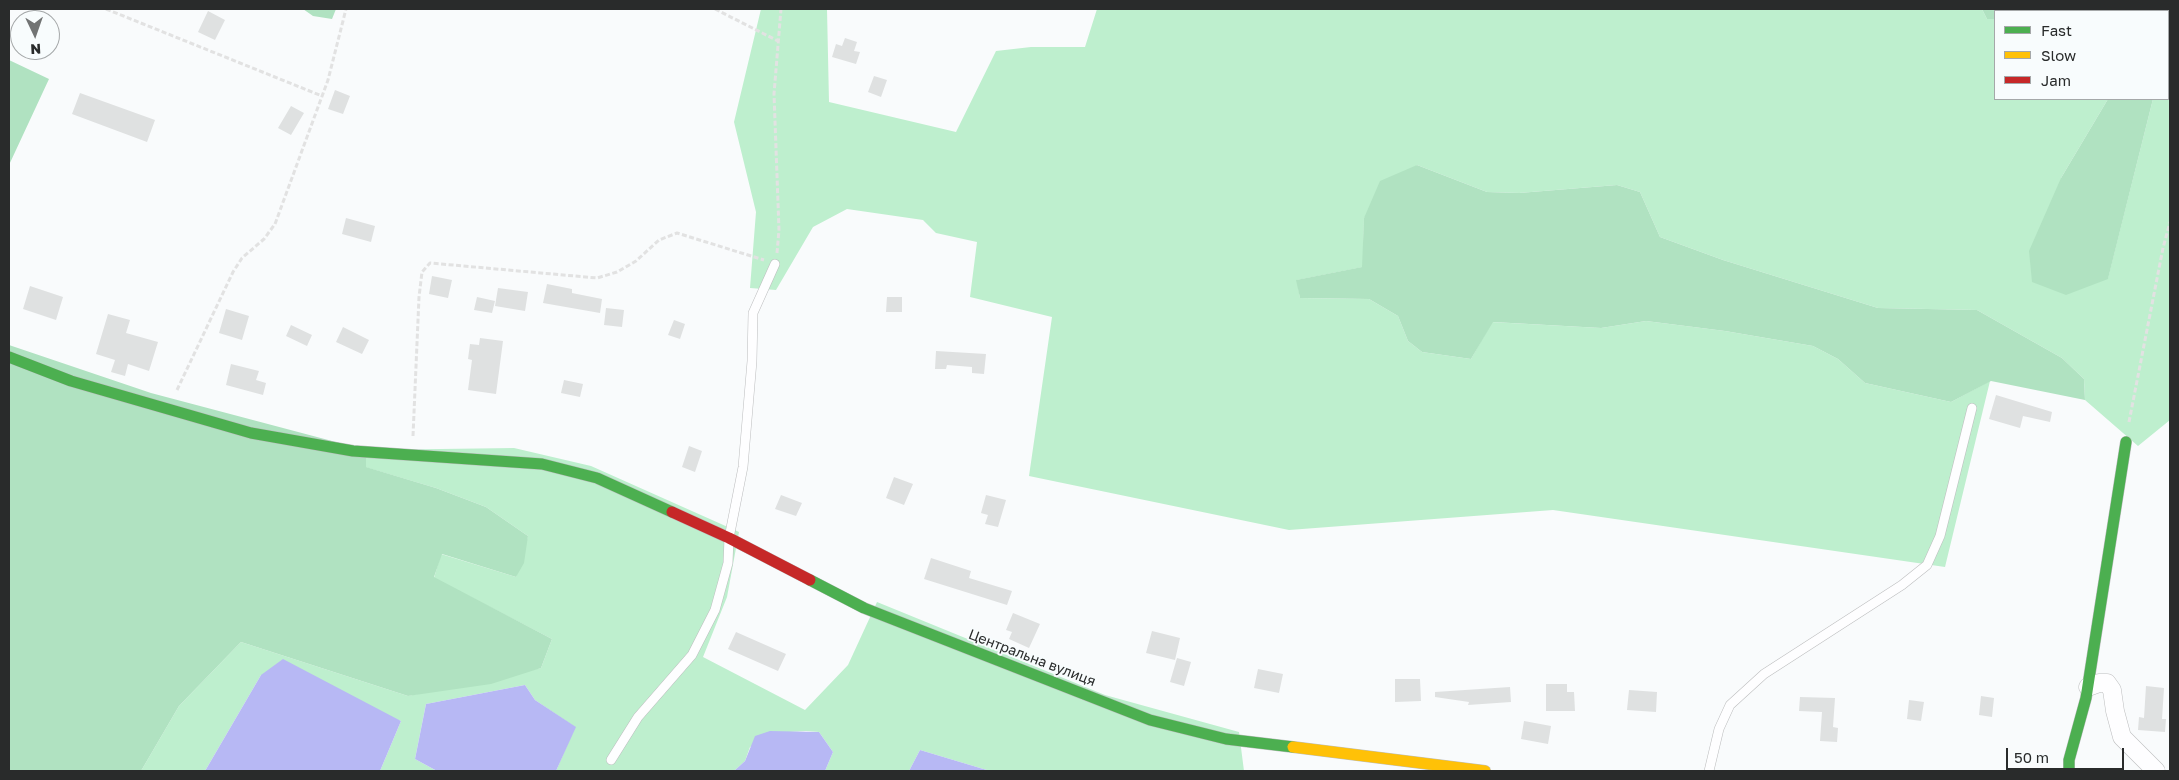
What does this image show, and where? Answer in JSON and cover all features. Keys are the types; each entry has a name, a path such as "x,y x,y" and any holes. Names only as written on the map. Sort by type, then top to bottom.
{"main road":[{"name":"Центральна вулиця","path":"9,357 70,381 260,434 353,451 542,464 597,478 729,538 864,608 1150,720 1226,739 1485,771"},
{"path":"2069,771 2069,760 2088,687 2126,442"}],"street":[{"path":"2088,687 2099,682 2107,683 2112,690 2115,711 2122,736 2156,771"}],"lane":[{"path":"611,760 638,717 692,655 715,610 728,563 729,538 743,468 752,361 753,313 775,264"},
{"path":"1709,771 1719,729 1730,705 1764,674 1902,585 1927,565 1940,536 1972,408"}],"path":[{"path":"106,9 322,96"},
{"path":"168,409 233,272 242,258 264,239 275,224 322,96 346,9"},
{"path":"714,9 778,41"},
{"path":"412,454 419,298 422,272 430,263 597,278 617,272 636,261 659,240 677,233 775,264 779,230 774,94 781,9"},
{"path":"2126,442 2163,248 2170,222"}],"green space":[{"path":"303,9 336,9 332,19 313,16"},
{"path":"761,9 827,9 829,102 956,132 996,51 1031,47 1085,47 1097,9 1982,9 1987,19 1994,19 1994,100 2107,100 2061,178 2108,278 2153,100 2169,100 2170,48 2170,420 2138,446 2085,400 2084,379 2062,358 1977,310 1878,308 1723,260 1660,237 1640,192 1617,185 1519,193 1487,192 1417,165 1364,218 1363,267 1297,280 1300,298 1369,299 1398,316 1408,341 1422,352 1471,359 1492,322 1601,328 1646,321 1725,331 1813,346 1838,359 1865,383 1951,402 1990,381 1945,567 1553,510 1289,530 1029,476 1052,317 970,297 977,242 936,233 923,220 847,209 813,227 776,290 750,288 756,212 734,122"},
{"path":"1982,9 2029,9 1994,10 1994,19 1987,19"},
{"path":"2088,9 2160,9 2159,10 2086,10"},
{"path":"9,60 49,79 9,165"},
{"path":"2107,100 2153,100 2108,279 2066,295 2032,282 2029,251 2061,178"},
{"path":"1417,165 1487,192 1519,193 1617,185 1640,192 1660,237 1723,260 1878,308 1977,310 2062,358 2084,379 2085,400 1991,381 1951,402 1865,383 1838,359 1813,346 1725,331 1646,321 1601,328 1493,322 1471,359 1422,352 1408,341 1398,316 1369,299 1300,298 1296,280 1362,267 1364,218 1380,181"},
{"path":"9,345 151,393 366,450 366,467 436,488 486,507 528,536 524,563 516,577 442,554 434,577 552,639 541,668 491,684 408,696 241,642 179,706 141,771 9,771"},
{"path":"514,448 591,466 739,532 727,597 703,657 805,710 848,665 877,602 1105,695 1239,732 1244,771 990,771 920,750 909,771 825,771 833,752 819,732 806,731 789,732 750,747 745,761 734,771 556,771 575,727 535,700 525,685 426,704 415,759 437,771 380,771 401,721 261,675 205,771 141,771 179,706 241,642 408,696 541,668 552,639 434,578 441,554 516,577 528,536 486,507 436,488 365,467 366,450"}],"water":[{"path":"283,659 401,721 380,771 205,771 261,675"},
{"path":"525,685 535,700 576,727 556,771 437,771 415,759 426,704"},
{"path":"770,731 819,732 833,752 825,771 734,771 745,761 755,736"},
{"path":"920,750 990,771 909,771"}],"building":[{"path":"208,11 225,20 215,40 198,32"},
{"path":"845,38 857,42 854,51 860,52 856,64 832,57 836,44 842,46"},
{"path":"874,76 887,80 881,97 868,92"},
{"path":"335,90 350,96 343,114 328,109"},
{"path":"80,93 155,120 147,142 72,114"},
{"path":"291,106 304,113 291,135 278,128"},
{"path":"346,218 375,226 371,242 342,234"},
{"path":"432,276 452,280 448,298 429,294"},
{"path":"547,284 572,289 572,293 602,299 600,313 543,303"},
{"path":"30,286 63,297 56,320 23,309"},
{"path":"498,288 528,292 525,311 495,306"},
{"path":"477,297 495,301 492,313 474,310"},
{"path":"887,297 902,297 902,312 886,312"},
{"path":"606,308 624,310 622,327 604,325"},
{"path":"226,309 249,316 242,340 219,333"},
{"path":"108,314 130,320 126,333 158,342 149,371 128,364 125,376 111,372 115,360 96,354"},
{"path":"674,320 685,324 680,339 668,335"},
{"path":"291,325 312,335 307,346 286,336"},
{"path":"343,327 369,340 362,354 336,342"},
{"path":"480,338 503,341 496,394 468,390 472,360 468,359 470,344 479,345"},
{"path":"936,351 986,354 984,374 972,373 972,367 947,365 946,369 935,369"},
{"path":"231,364 259,371 256,380 266,383 263,395 226,385"},
{"path":"564,380 583,384 580,397 561,393"},
{"path":"1996,395 2052,412 2050,422 2023,416 2020,428 1989,419"},
{"path":"689,446 702,451 695,472 682,467"},
{"path":"894,477 913,484 904,505 886,498"},
{"path":"781,495 802,503 796,516 775,509"},
{"path":"986,495 1006,500 998,527 985,524 988,515 981,513"},
{"path":"931,558 971,571 969,578 1012,591 1007,605 924,579"},
{"path":"1013,613 1040,624 1029,648 1009,639 1012,632 1006,630"},
{"path":"1152,631 1180,638 1175,660 1146,653"},
{"path":"736,632 786,654 778,671 728,649"},
{"path":"1177,658 1191,662 1184,686 1170,682"},
{"path":"1258,669 1283,674 1279,693 1254,688"},
{"path":"1395,679 1420,679 1421,701 1395,702"},
{"path":"1546,684 1567,684 1567,692 1574,692 1575,711 1546,711"},
{"path":"2146,686 2164,688 2162,719 2166,719 2165,732 2138,730 2139,717 2144,718"},
{"path":"1510,687 1511,702 1468,705 1469,702 1435,697 1435,692"},
{"path":"1629,690 1657,692 1656,712 1627,710"},
{"path":"1981,696 1994,698 1992,717 1979,715"},
{"path":"1800,697 1835,698 1833,727 1838,728 1837,742 1820,741 1822,712 1799,711"},
{"path":"1909,700 1924,702 1921,721 1907,719"},
{"path":"1524,721 1551,726 1548,744 1521,739"}],"traffic: fast":[{"path":"9,357 71,381 251,433 353,451 542,464 597,478 672,512"},
{"path":"2069,771 2069,760 2086,698 2126,442"},
{"path":"810,580 864,608 1150,720 1226,739 1293,747"}],"traffic: slow":[{"path":"1293,747 1485,771"}],"traffic: jam":[{"path":"672,512 729,538 810,580"}]}
